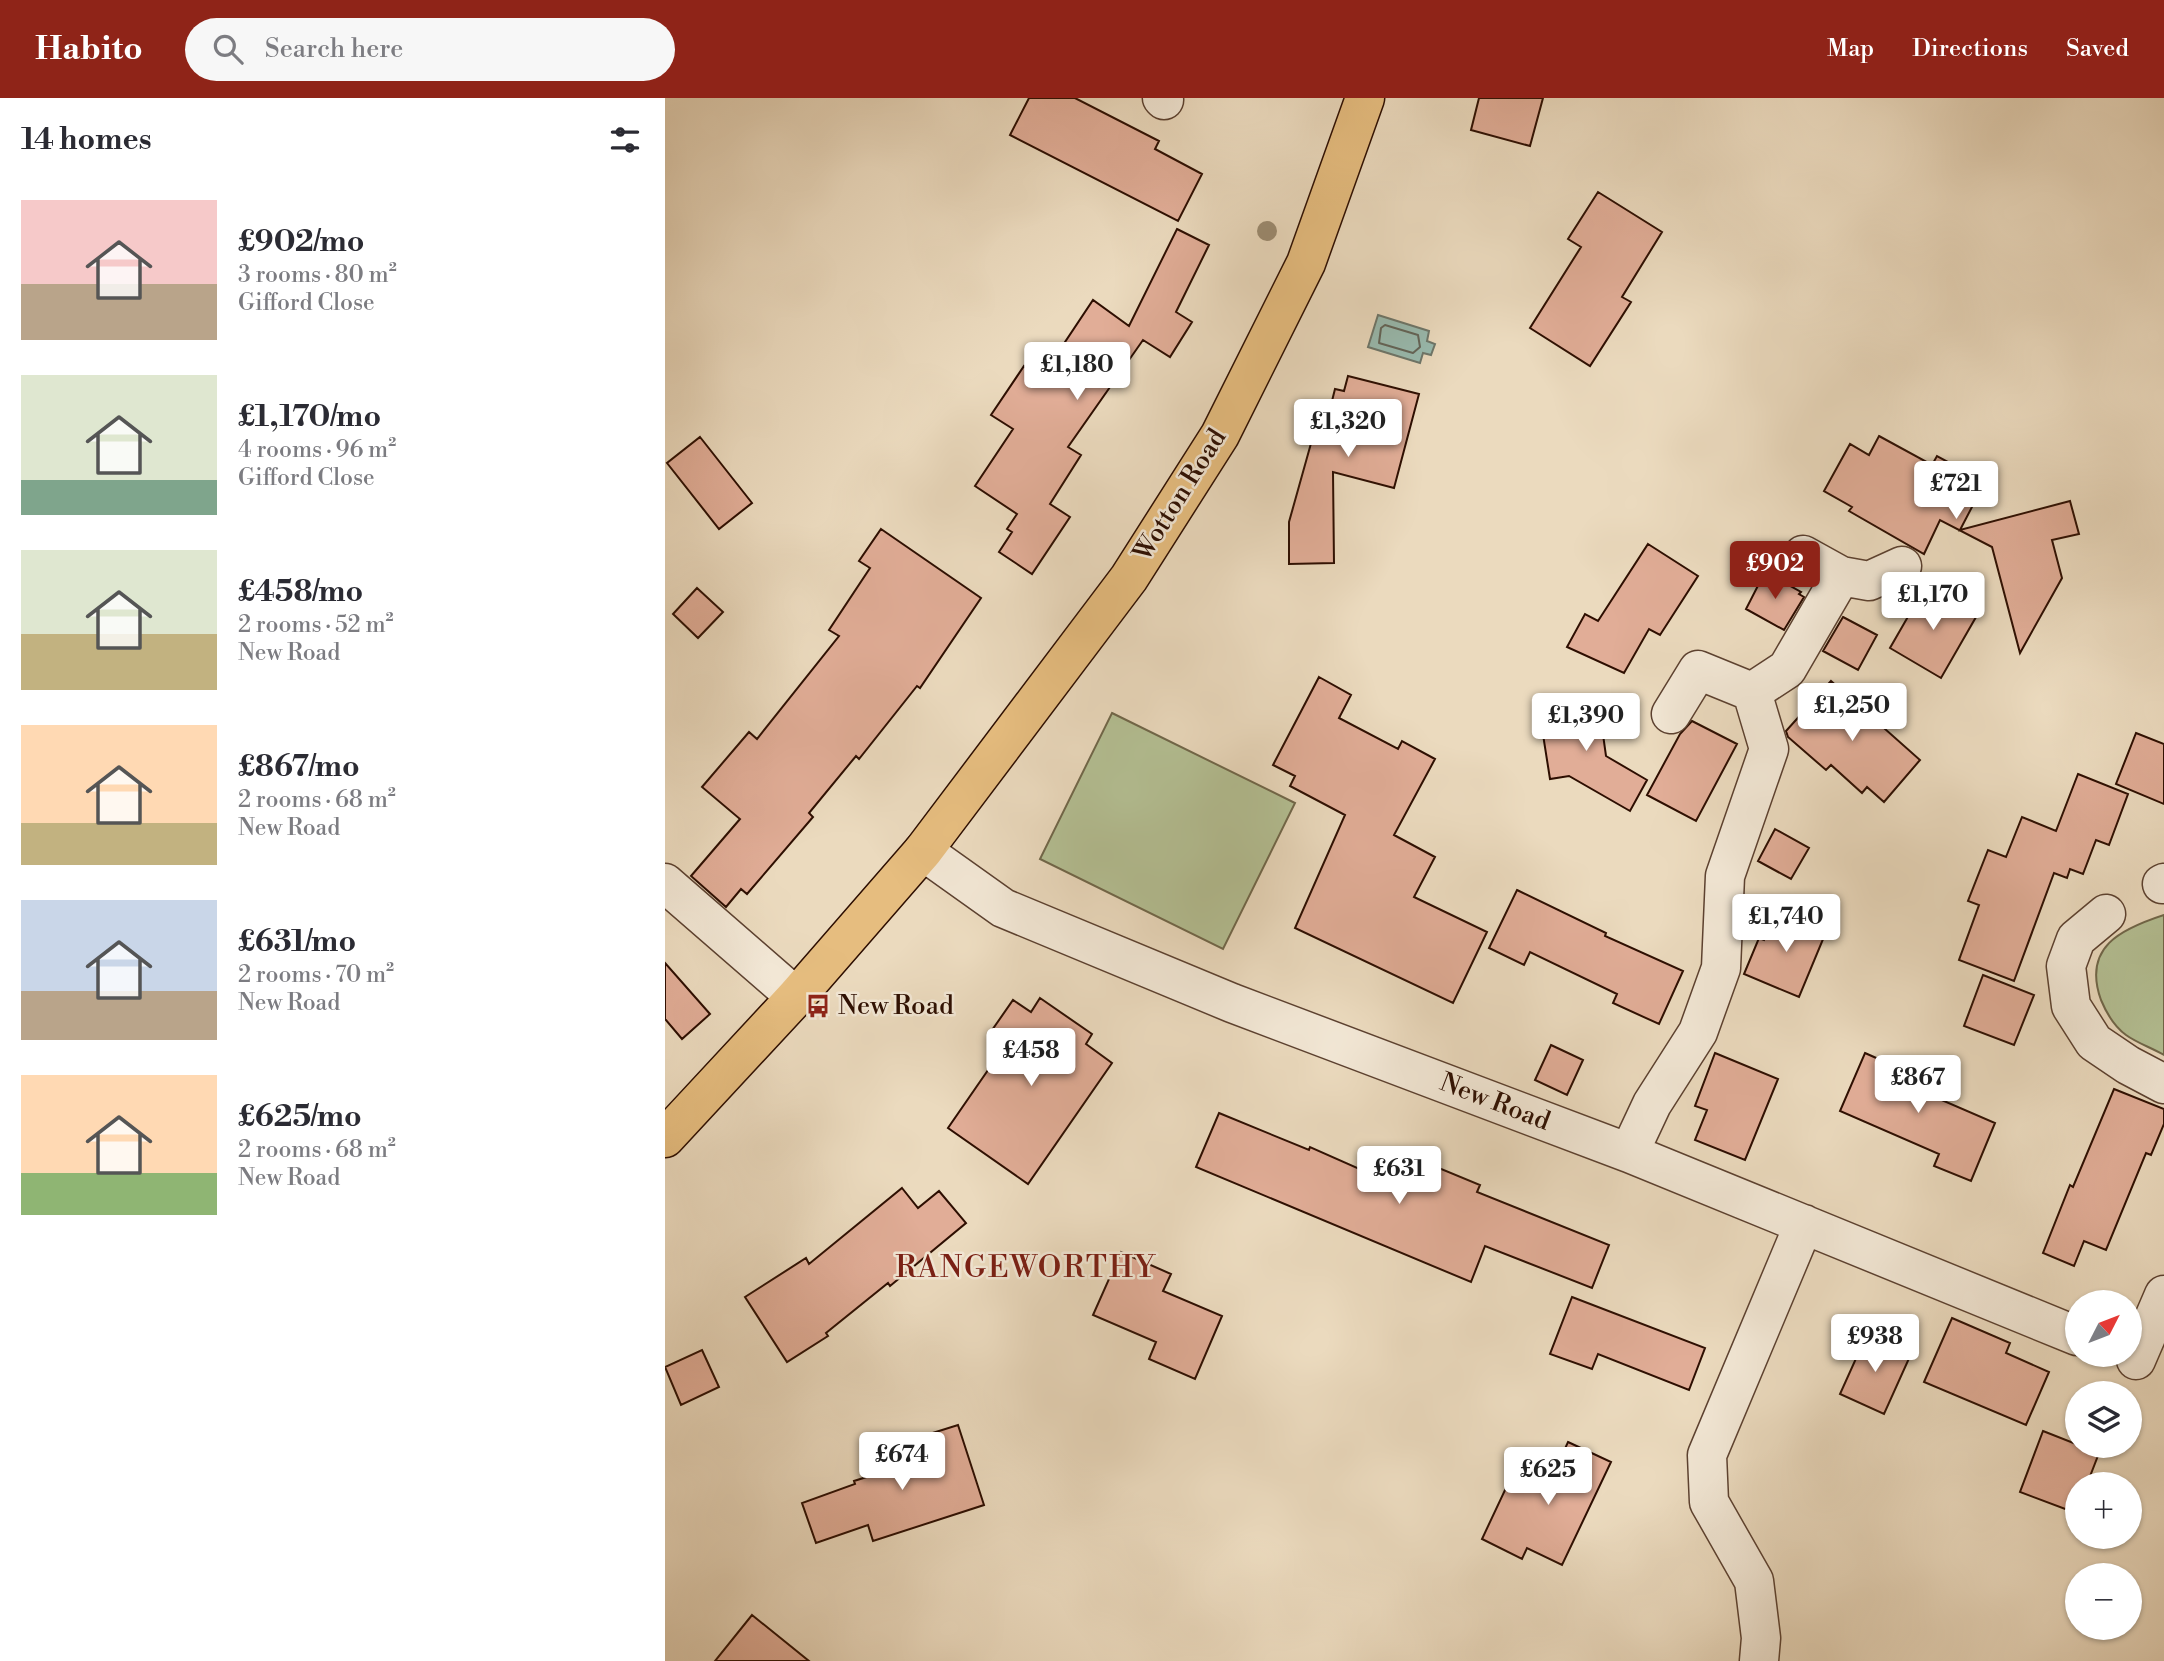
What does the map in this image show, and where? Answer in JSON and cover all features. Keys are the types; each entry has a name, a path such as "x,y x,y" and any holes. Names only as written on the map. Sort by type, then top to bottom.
{"main road":[{"name":"Wotton Road","path":"668,1129 796,997 923,851 1129,578 1220,435 1306,262 1365,98"}],"street":[{"path":"1803,555 1841,576 1869,581 1902,566"},
{"path":"1752,692 1787,669 1841,576"},
{"path":"1671,714 1698,670 1752,692"},
{"path":"1629,1153 1652,1104 1698,1032 1721,968 1725,876 1769,749 1752,692"},
{"name":"New Road","path":"923,851 1003,908 1232,1003 1629,1153 2065,1331"},
{"path":"665,883 796,997"},
{"path":"2106,914 2076,939 2066,966 2071,1006 2094,1042 2128,1065 2164,1084"},
{"path":"1759,1661 1761,1638 1754,1581 1709,1503 1707,1455 1804,1224"},
{"path":"2142,1359 2164,1295"}],"green space":[{"path":"1112,713 1295,803 1223,949 1040,859"},
{"path":"2164,915 2164,1055 2130,1038 2118,1028 2103,1005 2096,982 2101,954 2109,943 2133,927"}],"water":[{"path":"1378,315 1429,331 1427,341 1435,344 1431,355 1423,353 1420,363 1368,347"}],"building":[{"path":"1029,98 1075,98 1159,141 1155,149 1202,174 1178,221 1010,135"},
{"path":"1479,98 1543,98 1530,146 1471,130"},
{"path":"1598,192 1662,232 1622,297 1631,302 1590,366 1530,328 1581,247 1568,239"},
{"path":"1177,229 1209,245 1176,312 1192,322 1170,357 1143,340 1068,447 1081,455 1050,504 1070,517 1032,574 999,552 1012,532 1007,529 1017,514 975,486 1013,429 991,415 1024,366 1041,378 1093,300 1129,326"},
{"path":"1348,376 1419,394 1394,488 1333,472 1334,563 1289,564 1289,522 1322,404 1331,405 1335,389 1344,391"},
{"path":"1879,436 1932,465 1937,456 1985,482 1960,530 2070,501 2079,534 2052,540 2062,578 2020,653 1992,547 1940,520 1924,554 1849,511 1852,507 1824,491 1850,444 1869,455"},
{"path":"700,437 752,503 719,529 667,463"},
{"path":"881,529 981,598 920,688 917,686 859,759 856,756 809,813 813,817 747,894 741,889 726,907 691,876 740,819 702,787 749,732 757,739 839,636 829,630 870,568 859,561"},
{"path":"1648,544 1698,576 1660,635 1649,629 1624,673 1567,647 1585,614 1598,621"},
{"path":"1765,572 1801,592 1799,594 1804,597 1784,630 1746,609"},
{"path":"1925,587 1976,617 1941,678 1890,648"},
{"path":"697,588 723,612 698,638 673,614"},
{"path":"1843,617 1877,635 1858,670 1823,651"},
{"path":"1319,677 1351,695 1339,718 1398,749 1402,741 1435,759 1394,835 1435,857 1414,897 1487,932 1453,1003 1295,928 1345,815 1290,786 1295,776 1273,765"},
{"path":"1831,681 1920,760 1884,802 1867,787 1862,793 1831,765 1826,770 1788,737 1786,731"},
{"path":"1598,699 1606,756 1647,780 1630,811 1569,776 1550,779 1539,709"},
{"path":"1692,721 1737,744 1696,821 1647,795 1680,734"},
{"path":"2136,733 2164,744 2164,804 2116,784"},
{"path":"2078,774 2128,794 2109,845 2096,840 2083,874 2070,869 2067,878 2054,873 2014,981 1959,960 1979,905 1968,901 1988,850 2006,857 2022,817 2056,831"},
{"path":"1775,829 1809,848 1791,879 1758,861"},
{"path":"1517,890 1606,933 1605,936 1683,971 1659,1024 1613,1003 1617,994 1530,952 1524,965 1489,948"},
{"path":"1776,911 1826,932 1799,997 1744,974 1759,938 1764,940"},
{"path":"665,963 710,1014 682,1039 665,1019"},
{"path":"1983,975 2034,995 2014,1045 1964,1026"},
{"path":"1040,998 1092,1034 1086,1044 1112,1063 1028,1184 948,1128 1006,1044 990,1033 1013,1000 1031,1012"},
{"path":"1551,1045 1583,1060 1567,1095 1535,1080"},
{"path":"1715,1053 1778,1079 1745,1160 1695,1140 1707,1110 1695,1106"},
{"path":"1865,1053 1935,1084 1930,1095 1995,1123 1971,1181 1934,1166 1939,1154 1840,1111"},
{"path":"2114,1089 2164,1109 2164,1124 2151,1155 2146,1153 2106,1250 2084,1241 2074,1266 2043,1253 2070,1185 2073,1187"},
{"path":"1219,1113 1309,1150 1310,1147 1409,1191 1422,1161 1480,1185 1477,1192 1609,1245 1592,1288 1485,1246 1471,1282 1196,1167"},
{"path":"902,1188 918,1208 939,1191 966,1223 890,1286 888,1283 826,1333 828,1336 787,1362 745,1297 806,1258 809,1264"},
{"path":"1121,1252 1171,1274 1163,1291 1222,1316 1195,1379 1149,1359 1156,1342 1093,1315"},
{"path":"1572,1297 1705,1348 1689,1390 1598,1354 1592,1369 1550,1354"},
{"path":"1952,1318 2010,1343 2006,1353 2049,1372 2026,1425 1924,1382"},
{"path":"1867,1334 1911,1354 1884,1414 1840,1394"},
{"path":"702,1350 719,1387 681,1405 665,1367"},
{"path":"958,1425 984,1505 873,1541 868,1525 816,1543 802,1503 855,1484 854,1481 911,1463 904,1442"},
{"path":"2043,1431 2065,1440 2065,1458 2097,1458 2092,1472 2065,1472 2065,1509 2020,1492"},
{"path":"1568,1442 1611,1462 1562,1565 1527,1548 1522,1559 1482,1539 1513,1473 1547,1488"},
{"path":"752,1615 809,1661 715,1661"}],"place":[{"name":"New Road","path":"818,1006"}],"district":[{"name":"RANGEWORTHY","path":"1026,1268"}]}
